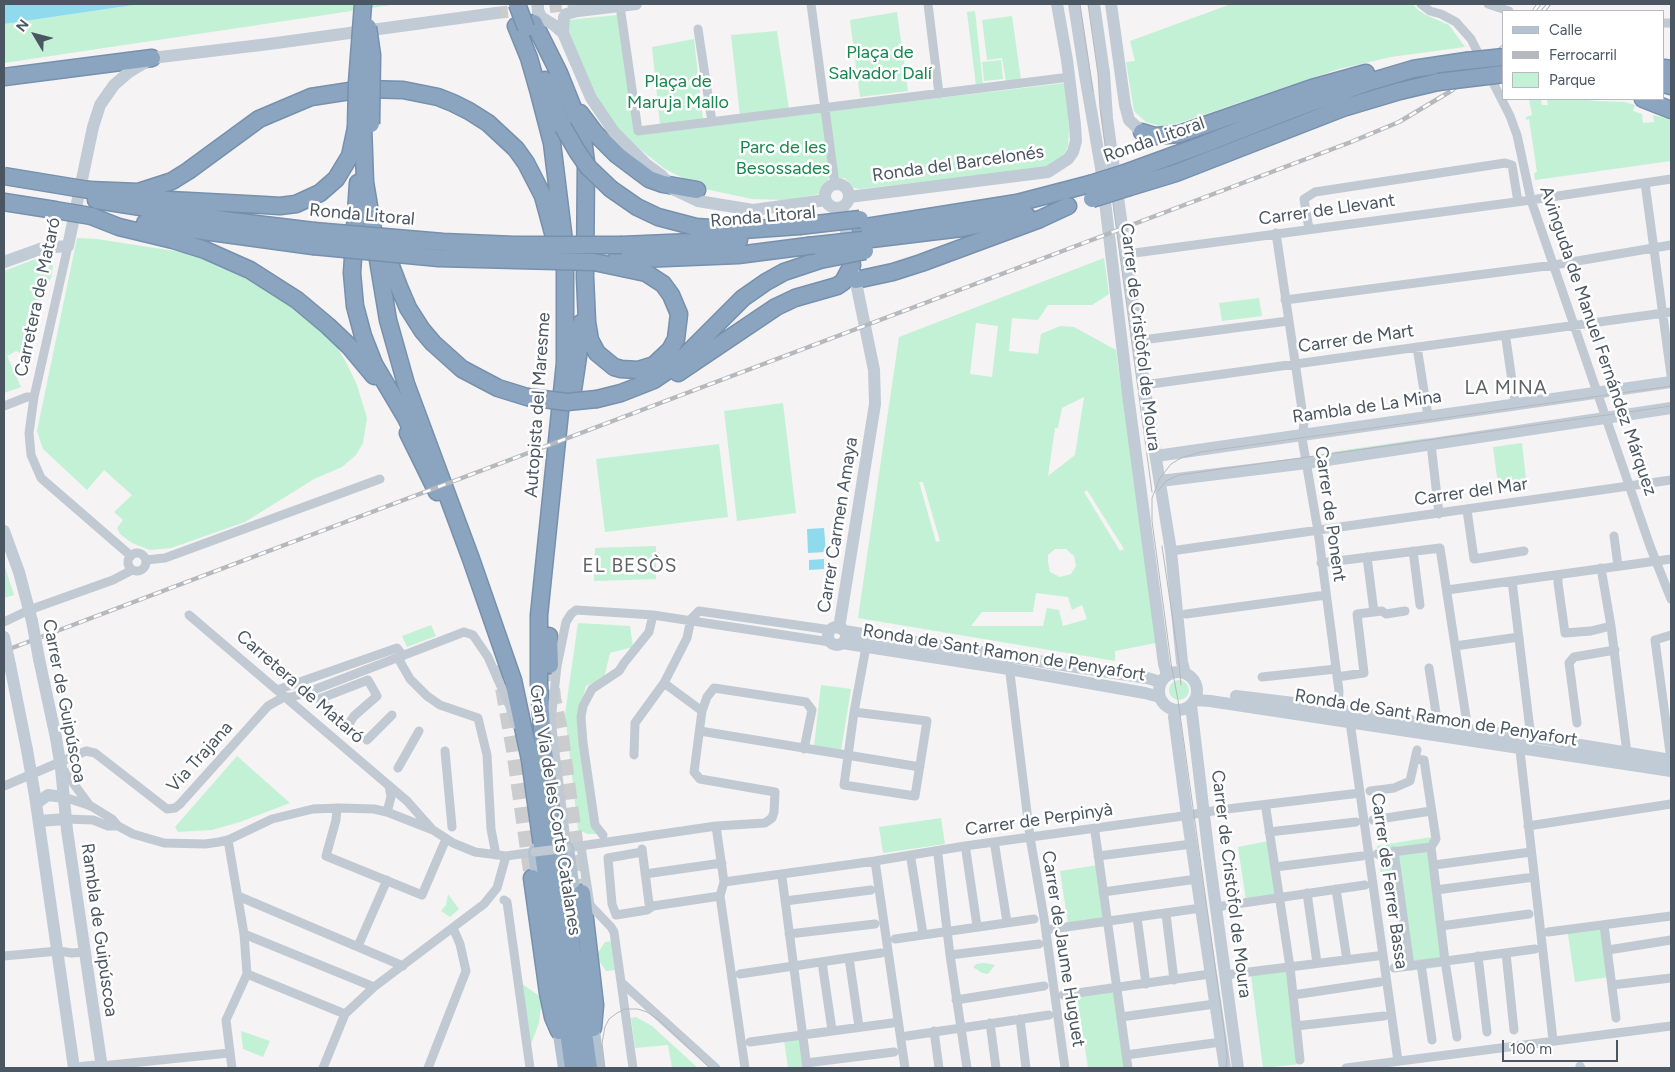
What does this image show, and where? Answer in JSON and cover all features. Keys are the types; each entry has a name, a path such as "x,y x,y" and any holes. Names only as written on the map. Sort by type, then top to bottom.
{"highway":[{"path":"363,4 357,83 363,126 391,266 408,308 433,343 462,369 498,388 527,397 567,402 597,399 621,393 678,373 776,307 795,298 849,280 893,272 950,253 1040,219 1068,206"},
{"path":"370,4 368,22 372,55 363,126 352,273 355,306 363,336 374,364 406,418 463,546 499,665"},
{"path":"517,4 531,25 570,100 583,139 586,162 584,277 590,340 597,353 606,362 621,369 638,370 654,365 670,350 676,339 678,314 674,301 663,284 646,274 633,270 621,258"},
{"path":"524,4 563,127 588,167 611,189 637,207 658,217 696,227 805,236"},
{"name":"Autopista del Maresme","path":"502,8 531,25 539,92 552,143 565,249 566,326 563,394 552,500 551,543"},
{"name":"Ronda Litoral","path":"862,235 929,217 1091,192 1127,180 1202,145 1336,93 1413,70 1502,57"},
{"path":"4,77 152,58"},
{"path":"1142,132 1155,136 1179,134 1277,99 1354,75 1413,70"},
{"name":"Ronda Litoral","path":"1127,180 1176,173 1343,108 1400,91 1438,82 1502,74"},
{"path":"89,194 138,192 172,181 259,119 311,96 356,89 386,89 423,94 453,102 488,123 516,149 526,163 542,196 559,253 560,314 558,373 563,394"},
{"path":"570,100 595,133 626,163 646,171 649,179 697,190"},
{"path":"1646,100 1671,110"},
{"path":"4,176 89,194 119,198 280,206 296,204 320,193 336,179 350,156 363,126"},
{"name":"Gran Via de les Corts Catalanes","path":"363,126 365,182 388,320 406,384 453,508 463,546 513,680 532,779 573,1068"},
{"name":"Ronda Litoral","path":"4,183 89,194 146,208 313,239 439,258 594,262 733,240 862,235 962,228 1068,206 1091,192"},
{"name":"Ronda Litoral","path":"4,202 90,216 313,239 514,244 621,258"},
{"path":"550,665 551,543 580,343 582,225 585,214"},
{"path":"90,216 119,227 173,240 204,250 250,270 297,300 328,326 349,346 387,395 410,436 463,546"},
{"path":"654,380 676,365 743,298 784,272 820,260 862,235"},
{"name":"Gran Via de les Corts Catalanes","path":"551,543 538,636 540,714 549,791 589,1068"},
{"path":"532,878 548,994 553,1017 559,1032"},
{"path":"582,893 595,1005 593,1028"}],"main road":[{"path":"574,848 598,1068"},
{"path":"535,852 565,1068"}],"street":[{"name":"Ronda del Barcelonés","path":"531,25 541,17 538,4"},
{"path":"577,4 582,4"},
{"path":"531,25 556,22 566,12 636,4"},
{"path":"811,4 835,184 828,187 826,191 838,203"},
{"path":"928,4 939,94"},
{"path":"620,6 638,131 1070,77 1057,4"},
{"name":"Carrer de Cristòfol de Moura","path":"1074,4 1101,168 1128,395 1164,664 1164,678"},
{"name":"Carrer de Cristòfol de Moura","path":"1094,4 1104,73 1107,118 1144,385 1172,552 1182,662 1185,673"},
{"path":"1111,4 1125,104 1129,120 1142,132"},
{"name":"Avinguda de Manuel Fernández Márquez","path":"1421,4 1430,11 1442,14 1456,22 1471,40 1502,99"},
{"path":"1488,4 1506,10"},
{"path":"152,58 269,44 502,8"},
{"name":"Ronda del Barcelonés","path":"566,12 563,33 591,98 614,132 632,151 646,171"},
{"name":"Ronda del Barcelonés","path":"531,25 563,33"},
{"path":"698,29 712,122"},
{"name":"Carretera de Mataró","path":"131,556 41,478 31,455 29,433 34,397 93,127 100,105 114,85 129,72 152,58"},
{"name":"Ronda del Barcelonés","path":"669,184 673,189 698,200 753,210 838,203 1048,172 1068,159 1073,152 1076,141 1070,77"},
{"name":"Avinguda de Manuel Fernández Márquez","path":"1502,100 1517,136 1531,200 1629,485 1671,599"},
{"name":"Ronda del Barcelonés","path":"632,151 697,190 742,203 772,207"},
{"path":"1309,229 1304,199 1315,192 1505,163 1512,165 1518,202"},
{"name":"Carrer de Llevant","path":"1127,254 1518,202 1671,179"},
{"path":"1645,183 1654,247 1667,313 1671,375"},
{"name":"Ronda del Barcelonés","path":"835,184 842,184 846,187 838,203"},
{"name":"Carrer Carmen Amaya","path":"837,635 875,404 875,381 849,280 838,203"},
{"name":"Carrer de Ponent","path":"1276,233 1304,424 1303,434 1340,695 1338,710"},
{"path":"1285,300 1554,265 1671,244"},
{"path":"4,262 43,248 68,246"},
{"name":"Carrer de Mart","path":"1144,385 1573,324 1667,313"},
{"path":"1142,340 1288,321"},
{"path":"1506,339 1515,402"},
{"path":"1417,347 1428,416"},
{"name":"Rambla de La Mina","path":"1156,456 1671,382"},
{"path":"4,406 27,397 34,397"},
{"path":"1160,481 1307,463 1671,408"},
{"path":"1431,444 1439,514"},
{"path":"146,560 165,558 380,479"},
{"name":"Carrer del Mar","path":"1172,552 1671,480"},
{"path":"1467,510 1474,559 1524,551"},
{"name":"Carrer de Guipúscoa","path":"4,531 30,616 64,774 64,797"},
{"path":"1614,536 1618,566"},
{"path":"1321,563 1440,548 1468,730"},
{"path":"1413,551 1420,605"},
{"path":"132,570 128,564 131,556 140,554 146,560"},
{"path":"1368,557 1374,612"},
{"path":"1447,590 1671,559"},
{"path":"30,616 114,580 132,570 139,571 146,565 146,560"},
{"path":"1601,568 1611,626 1627,753"},
{"path":"1558,576 1565,633 1611,626"},
{"path":"1512,581 1532,738"},
{"path":"1186,614 1326,595"},
{"name":"Ronda de Sant Ramon de Penyafort","path":"571,614 576,610 653,614 692,619 699,611 837,635 866,647 1008,661 1147,678 1164,678"},
{"path":"1262,677 1364,672 1357,614 1382,611 1386,614 1405,612"},
{"name":"Gran Via de les Corts Catalanes","path":"571,614 566,622 557,666 551,720 574,848 590,905 612,927 614,932 633,1068"},
{"path":"604,835 595,825 583,744 581,717 583,706 592,689 619,671 624,662 649,632 653,614"},
{"name":"Carretera de Mataró","path":"189,615 405,799 433,830"},
{"name":"Carrer de Guipúscoa","path":"4,622 30,616"},
{"path":"634,755 635,723 664,684 687,638 692,619"},
{"path":"281,694 292,697 464,632 473,634 482,648 510,708 518,736 535,852"},
{"path":"854,712 927,721 915,796 844,785 854,712 866,647 859,633"},
{"name":"Ronda de Sant Ramon de Penyafort","path":"837,635 859,633 1008,661 1160,697"},
{"path":"1671,635 1655,640 1671,760"},
{"path":"4,636 9,674 27,750 36,799 52,951 74,1068"},
{"path":"1455,646 1519,637"},
{"path":"281,694 290,686 397,648 410,678 427,696 440,705 478,718 487,755 491,829 501,856 497,888 484,904 374,987 345,1014 323,1068"},
{"path":"1577,723 1569,663 1574,657 1614,650"},
{"name":"Carrer de Jaume Huguet","path":"1008,661 1030,837 1044,918 1065,1068"},
{"path":"1429,668 1438,726"},
{"path":"1179,672 1185,673 1194,680 1194,699 1187,708 1175,710 1164,704 1160,697 1159,689 1164,678 1179,672"},
{"path":"368,680 377,696 354,716 347,727 319,699 368,680"},
{"path":"664,684 702,711"},
{"path":"290,686 300,694"},
{"path":"36,799 48,795 64,797 90,806 133,834 164,843 205,844 228,840 272,819 313,809 374,809 391,813 433,830 446,839 475,852 501,856 574,848 716,826 765,823 772,818 775,792 700,779 694,772 702,711 707,697 714,688 806,702 812,710 804,749"},
{"name":"Ronda de Sant Ramon de Penyafort","path":"1194,699 1209,693 1310,705 1468,730 1519,742 1671,771"},
{"name":"Via Trajana","path":"4,786 86,751 95,753 167,809 175,808 281,694"},
{"name":"Carrer de Cristòfol de Moura","path":"1194,699 1203,812 1238,1068"},
{"name":"Ronda de Sant Ramon de Penyafort","path":"1194,699 1350,722 1519,742 1532,738 1671,760"},
{"name":"Carrer de Cristòfol de Moura","path":"1175,710 1174,717 1187,815 1225,1068"},
{"path":"1338,710 1350,722"},
{"name":"Carretera de Mataró","path":"367,740 392,715"},
{"name":"Carrer de Ferrer Bassa","path":"1350,722 1398,1061"},
{"path":"398,768 418,731"},
{"path":"700,731 920,768"},
{"path":"1519,742 1554,1040"},
{"path":"1370,791 1394,788 1410,780 1417,750"},
{"path":"445,751 452,827"},
{"path":"1415,759 1424,760 1429,790 1436,839 1431,847 1456,1037"},
{"path":"64,774 90,806"},
{"path":"389,786 391,813"},
{"name":"Carrer de Perpinyà","path":"724,882 1203,812 1360,793"},
{"name":"Rambla de Guipúscoa","path":"64,797 101,1067"},
{"path":"391,797 405,799 404,807 391,813"},
{"path":"1528,826 1671,804"},
{"path":"337,808 336,820 326,856 422,895 446,839"},
{"path":"1266,809 1290,967 1300,1060"},
{"path":"1373,820 1431,811"},
{"path":"39,821 93,820 108,826 118,826"},
{"path":"1270,832 1356,822"},
{"path":"716,826 724,882 720,896 745,1068"},
{"path":"1095,832 1128,1068"},
{"path":"228,840 244,934 247,974 226,1020 232,1068"},
{"path":"1098,856 1192,844"},
{"path":"995,846 1007,922"},
{"path":"1377,854 1431,847"},
{"path":"653,906 649,903 642,851 608,858 612,904 616,915 647,910 653,906 720,896"},
{"path":"966,851 977,926"},
{"path":"1394,851 1410,966"},
{"path":"1434,865 1532,852"},
{"path":"938,855 956,1000 967,1068"},
{"path":"1275,867 1362,856"},
{"path":"911,859 923,934"},
{"path":"875,861 905,1068"},
{"path":"645,874 722,863"},
{"path":"1436,890 1534,876"},
{"path":"782,877 806,1066 894,1052"},
{"path":"1103,892 1197,879"},
{"path":"358,946 387,880"},
{"path":"1216,907 1365,886"},
{"path":"1336,889 1347,960"},
{"path":"785,901 870,890"},
{"path":"1307,893 1317,963"},
{"path":"238,896 403,966"},
{"path":"504,900 507,902 530,1068"},
{"path":"1052,929 1201,908"},
{"path":"1166,914 1174,980"},
{"path":"1440,926 1529,914"},
{"path":"1548,932 1671,916"},
{"path":"1137,917 1146,984"},
{"path":"895,939 947,930 1034,919"},
{"path":"789,934 875,924"},
{"path":"1604,925 1616,1018"},
{"path":"428,1068 466,971 460,944 453,928"},
{"path":"244,934 374,987"},
{"path":"1608,950 1671,940"},
{"path":"950,955 1038,944"},
{"path":"1394,968 1535,949"},
{"path":"4,956 52,951 72,954 85,952"},
{"path":"740,974 881,953"},
{"path":"1506,953 1514,1030"},
{"path":"1225,975 1377,956"},
{"path":"1478,956 1487,1032"},
{"path":"849,958 859,1027"},
{"path":"822,962 832,1030"},
{"path":"1421,964 1432,1040"},
{"path":"247,974 345,1014"},
{"path":"1063,995 1210,974"},
{"path":"1612,986 1671,978"},
{"path":"621,982 716,1068"},
{"path":"1293,994 1380,982"},
{"path":"956,1000 1044,986"},
{"path":"1121,1017 1215,1004"},
{"path":"907,1036 1049,1015"},
{"path":"1296,1026 1384,1016"},
{"path":"1020,1019 1026,1068"},
{"path":"750,1042 892,1022"},
{"path":"990,1023 996,1068"},
{"path":"1346,1068 1671,1026"},
{"path":"934,1031 939,1068"},
{"path":"1126,1055 1221,1042"},
{"path":"81,1068 229,1053"}],"green space":[{"path":"141,4 398,4 4,63 4,24"},
{"path":"1231,4 1413,4 1426,15 1449,25 1465,47 1391,57 1339,69 1179,123 1160,126 1146,122 1134,111 1126,62 1135,61 1130,41"},
{"path":"975,11 983,85 976,86 967,12"},
{"name":"Plaça de Salvador Dalí","path":"897,12 908,91 860,97 850,20"},
{"name":"Parc de les Besossades","path":"617,15 638,134 1065,83 1069,128 1068,147 1062,157 1042,168 860,189 854,188 845,178 829,178 820,194 785,200 752,199 705,189 665,169 641,150 617,128 599,102 567,31 568,20"},
{"path":"1012,16 1021,80 1006,82 1002,58 987,60 982,20"},
{"path":"777,31 789,109 740,116 731,35"},
{"name":"Plaça de Maruja Mallo","path":"694,39 703,120 660,125 652,47"},
{"path":"1001,60 1003,79 984,81 982,62"},
{"path":"1529,100 1541,100 1542,105 1548,105 1547,100 1589,100 1625,102 1635,105 1633,111 1642,114 1643,123 1654,122 1653,115 1671,120 1671,161 1535,180 1534,173 1537,172 1529,119 1526,120 1526,117 1532,115"},
{"path":"77,238 97,239 194,254 265,284 317,325 335,344 347,364 357,385 367,418 363,443 356,455 342,467 314,479 245,522 171,548 150,550 132,543 120,534 117,528 123,520 114,512 132,495 104,470 87,490 43,449 37,431"},
{"path":"41,257 53,265 51,278 42,293 30,356 16,351 7,356 21,387 4,393 4,271"},
{"path":"1104,258 1109,294 1092,305 1048,305 1038,320 1012,318 1009,351 1038,354 1041,334 1060,326 1074,327 1116,350 1156,643 1115,651 1115,661 858,618 899,337","holes":["976,323 998,326 992,377 970,374","1084,397 1075,455 1048,476 1055,428 1058,428 1062,408","919,482 923,482 940,541 936,542","1087,490 1124,549 1120,551 1084,492","1055,549 1066,549 1074,556 1076,566 1071,574 1060,577 1050,572 1048,555","1036,593 1068,597 1072,610 1082,605 1087,619 1063,626 1059,610 1047,608 1043,626 971,626 982,612 1033,612"]},
{"path":"1259,298 1262,316 1222,321 1219,303"},
{"path":"783,403 796,513 737,521 724,411"},
{"path":"1427,438 1428,442 1324,457 1324,453"},
{"path":"1522,443 1527,488 1499,492 1493,447"},
{"path":"719,444 728,517 605,532 596,459"},
{"path":"656,546 656,579 594,581 595,548"},
{"path":"4,564 14,595 4,598"},
{"path":"578,623 630,626 633,647 610,653 604,678 586,686 578,718 598,834 588,834 578,830 565,714"},
{"path":"431,625 436,636 407,647 402,636"},
{"path":"1179,680 1186,683 1189,690 1186,697 1179,700 1172,697 1169,690 1172,683"},
{"path":"821,685 851,689 841,751 814,746"},
{"path":"237,756 290,803 240,822 212,830 178,832 175,827"},
{"path":"941,818 945,844 883,853 879,827"},
{"path":"1431,837 1449,966 1409,971 1396,874 1381,875 1377,846"},
{"path":"1268,841 1276,894 1246,900 1238,847"},
{"path":"1098,865 1105,919 1068,924 1060,871"},
{"path":"448,894 459,909 450,917 441,911 446,905"},
{"path":"1601,924 1609,977 1575,982 1567,928"},
{"path":"613,941 617,970 606,971 596,956 605,942"},
{"path":"976,964 995,965 988,974 982,973 973,967"},
{"path":"1288,970 1300,1064 1263,1068 1251,975"},
{"path":"521,983 542,998 539,1023 530,1047"},
{"path":"1115,990 1126,1068 1088,1068 1077,996"},
{"path":"636,1017 652,1026 698,1068 672,1068 668,1045 635,1048 631,1018"},
{"path":"241,1031 270,1041 263,1057 243,1049"},
{"path":"801,1038 806,1068 788,1068 784,1040"}],"water":[{"path":"4,4 141,4 4,24"},
{"path":"824,528 826,552 808,553 807,529"},
{"path":"824,559 824,569 809,570 809,560"}],"tunnel":[{"path":"496,13 577,4"},
{"path":"499,665 514,750 532,878"},
{"path":"550,665 553,698 560,730 582,893"}],"tram line":[{"path":"1080,4 1093,91"},
{"path":"1088,4 1098,74 1100,108 1152,492"},
{"path":"1226,1068 1225,1037 1152,521 1152,498 1160,478 1171,464 1181,458 1201,452 1671,386"},
{"path":"1158,491 1166,481 1179,475 1671,406"},
{"path":"1162,546 1181,685"},
{"path":"605,1068 602,1043 605,1027 609,1019 625,1009 638,1009 647,1012 659,1020 710,1068"}],"railway":[{"path":"1535,10 1539,4"},
{"path":"1544,10 1549,4"},
{"path":"4,651 1351,142 1399,122 1451,91 1502,48"}],"district":[{"name":"LA MINA","path":"1506,388"},
{"name":"EL BESÒS","path":"630,566"}]}
